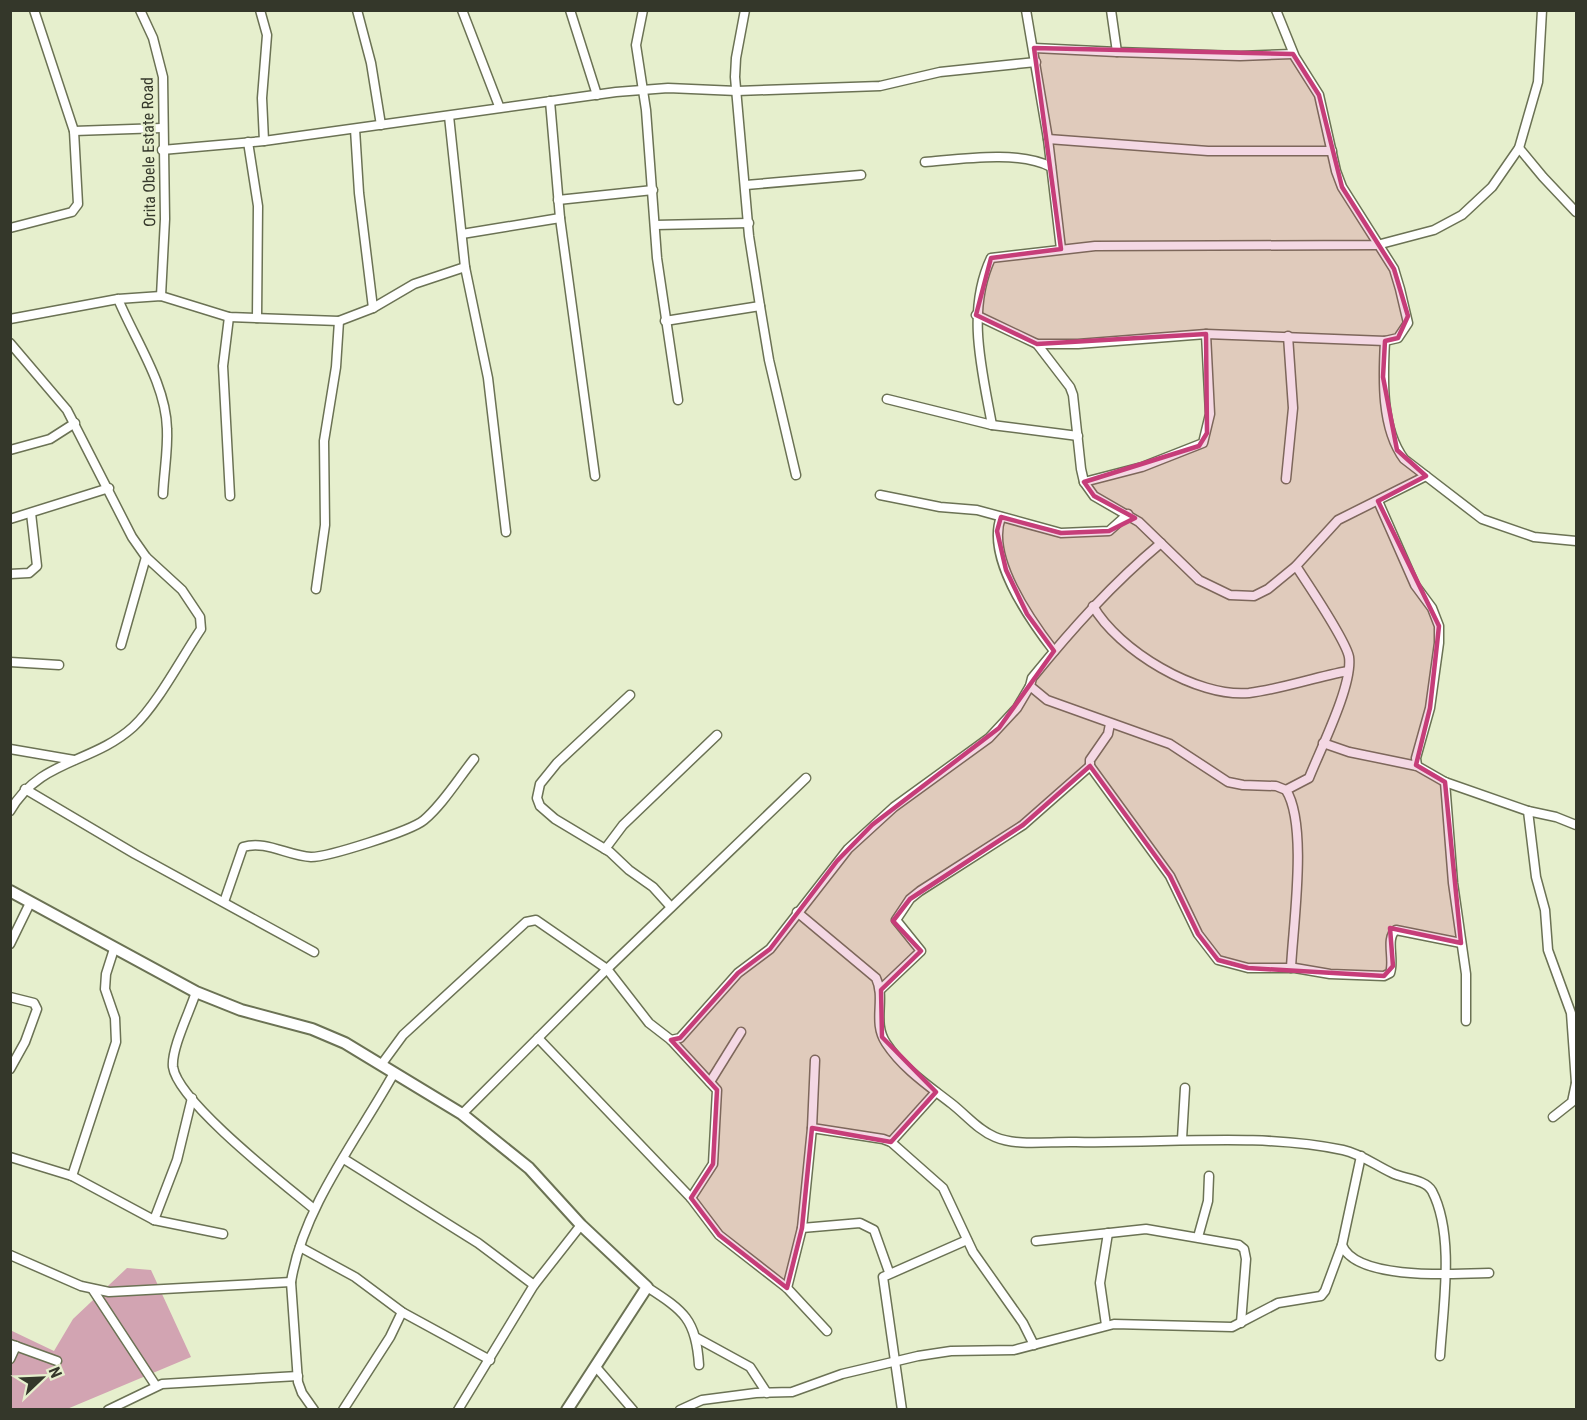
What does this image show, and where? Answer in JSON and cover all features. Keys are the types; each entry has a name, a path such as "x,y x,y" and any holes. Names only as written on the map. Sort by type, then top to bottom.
{"street":[{"path":"10,228 76,209 78,204 74,131 34,10"},
{"name":"Orita Obele Estate Road","path":"140,10 160,62 165,219 161,297"},
{"path":"260,10 267,35 262,98 264,141"},
{"path":"357,10 371,63 381,125"},
{"path":"462,10 500,106"},
{"path":"570,10 597,95"},
{"path":"644,10 636,45 665,321 678,400"},
{"path":"745,10 736,58 749,223 759,306 769,360 796,475"},
{"path":"1026,10 1048,139 1061,249"},
{"path":"1111,10 1117,52"},
{"path":"976,315 1037,344 1077,344 1206,334 1385,341 1398,338 1405,329 1408,316 1394,269 1342,187 1316,86 1293,54 1276,10"},
{"path":"992,425 976,332 976,315 991,258 1061,249 1134,245 1377,245 1434,230 1462,215 1492,187 1519,148 1538,82 1542,10"},
{"path":"1034,48 1240,56 1293,54"},
{"path":"162,150 264,141 449,116 500,106 641,90 668,88 737,91 880,86 940,72 1036,62"},
{"path":"550,101 560,218 594,476"},
{"path":"449,116 465,267 488,378 506,532"},
{"path":"74,131 162,128"},
{"path":"355,129 359,193 373,308"},
{"path":"1048,139 1208,151 1332,151"},
{"path":"248,142 258,206 257,318"},
{"path":"1519,148 1576,212"},
{"path":"1036,159 1049,151"},
{"path":"925,162 964,159 1036,159 1051,167"},
{"path":"746,185 861,175"},
{"path":"558,200 653,190"},
{"path":"462,234 560,218"},
{"path":"655,225 749,223"},
{"path":"10,319 118,299 161,297 229,317 339,321 373,308 414,284 465,267"},
{"path":"118,299 165,410 167,428 163,494"},
{"path":"665,321 759,306"},
{"path":"229,317 223,366 230,496"},
{"path":"316,589 325,525 324,441 336,367 339,321"},
{"path":"1084,482 1142,467 1203,443 1210,414 1206,334"},
{"path":"1286,479 1293,408 1288,336"},
{"path":"1385,341 1383,377 1394,441 1404,459 1482,519 1534,537 1576,541"},
{"path":"10,343 57,397 75,423 132,537 146,557 182,590 200,617 201,629 133,727 96,751 34,781 25,789 10,812"},
{"path":"1037,344 1070,387 1077,416 1084,482 1094,496 1140,522 1199,580 1230,595 1254,596 1268,589 1296,566 1338,520 1426,476"},
{"path":"887,399 992,425 1078,436"},
{"path":"10,450 50,439 75,423"},
{"path":"10,519 109,488"},
{"path":"880,495 940,507 977,510 1039,529 1080,534 1109,531 1128,514"},
{"path":"1378,501 1415,585 1432,608 1438,626 1439,643 1430,708 1416,758 1418,766"},
{"path":"10,573 30,573 37,566 31,513"},
{"path":"1001,517 997,531 1006,570 1027,614 1054,651"},
{"path":"671,1040 680,1038 738,972 770,949 797,912 821,886 837,861 864,833 894,807 988,738 1017,708 1032,678 1093,606 1130,569 1161,543"},
{"path":"121,645 146,557"},
{"path":"1286,790 1309,778 1348,671 1349,657 1346,648 1296,566"},
{"path":"1093,606 1101,620 1136,652 1153,663 1209,689 1248,693 1348,671"},
{"path":"10,662 59,665"},
{"path":"1030,686 1047,700 1170,744 1228,782 1276,786 1286,790 1291,802 1299,854 1291,968"},
{"path":"630,695 544,778 537,792 538,803 582,837 605,849 653,887 671,907"},
{"path":"1110,724 1108,734 1090,760 1090,766 1170,876 1198,934 1211,953 1225,963 1248,968 1291,968 1330,974 1388,975 1393,966 1391,938 1396,930 1461,943"},
{"path":"605,849 623,825 717,735"},
{"path":"1323,743 1349,752 1418,766 1445,782 1576,825"},
{"path":"10,749 74,760"},
{"path":"224,902 243,847 262,846 310,857 333,853 411,828 425,819 474,759"},
{"path":"880,990 921,951 896,920 910,899 1023,825 1090,766"},
{"path":"462,1114 607,969 806,778"},
{"path":"1445,782 1466,974 1466,1022"},
{"path":"25,789 127,849 314,952"},
{"path":"1528,811 1536,877 1545,910 1548,950 1571,1014 1576,1083 1572,1102 1553,1118"},
{"path":"10,891 196,992 241,1010 312,1029 345,1043 462,1114 529,1168 580,1225 647,1287 680,1311 691,1323 697,1338 699,1365"},
{"path":"10,944 30,903"},
{"path":"797,912 872,973 880,990 878,1021 882,1037 907,1068 981,1130 996,1138 1016,1142 1121,1143 1182,1139 1307,1145 1343,1150 1361,1156 1396,1175 1428,1186 1440,1210 1446,1231 1440,1356"},
{"path":"381,1065 403,1035 531,920 536,920 607,969 649,1023 671,1040 717,1090 713,1164 691,1198"},
{"path":"72,1176 116,1042 115,1018 105,988 106,974 114,949"},
{"path":"196,992 173,1060 175,1072 192,1098 226,1133 314,1209"},
{"path":"10,997 34,1004 37,1009 25,1042 10,1069"},
{"path":"710,1082 741,1032"},
{"path":"538,1038 691,1198 719,1235 787,1288 827,1331"},
{"path":"787,1288 802,1228 812,1128 815,1060"},
{"path":"314,1410 302,1393 298,1376 291,1282 300,1247 314,1209 394,1072"},
{"path":"1182,1139 1185,1088"},
{"path":"891,1142 936,1092"},
{"path":"153,1220 177,1160 192,1098"},
{"path":"812,1128 891,1142 943,1188 967,1240 1023,1323 1034,1345"},
{"path":"680,1410 702,1400 792,1392 842,1374 951,1351 1014,1350 1106,1326 1156,1324 1227,1328 1290,1299 1321,1296 1326,1291 1342,1245 1361,1156"},
{"path":"10,1157 72,1176 153,1220 224,1234"},
{"path":"344,1159 478,1243 534,1285"},
{"path":"1198,1237 1208,1201 1209,1176"},
{"path":"802,1228 860,1224 867,1226 874,1230 890,1272"},
{"path":"458,1410 534,1285 580,1225"},
{"path":"1036,1241 1158,1230 1239,1245 1244,1250 1246,1259 1241,1323"},
{"path":"1106,1326 1100,1283 1108,1233"},
{"path":"902,1410 890,1321 881,1281 890,1272 967,1240"},
{"path":"1342,1245 1353,1257 1386,1270 1412,1275 1489,1273"},
{"path":"300,1247 355,1277 402,1312 490,1360"},
{"path":"10,1255 93,1290 109,1292 291,1282"},
{"path":"567,1410 647,1287"},
{"path":"93,1290 156,1386"},
{"path":"343,1410 384,1346 402,1312"},
{"path":"697,1338 750,1367 767,1393"},
{"path":"10,1359 13,1345 57,1361"},
{"path":"596,1367 633,1410"},
{"path":"108,1410 156,1386 172,1382 298,1376"}],"highlighted area":[{"path":"1034,48 1293,54 1319,95 1342,187 1394,269 1408,316 1398,338 1385,341 1383,377 1397,450 1426,476 1378,501 1439,626 1430,708 1416,765 1445,782 1461,943 1390,928 1393,966 1384,976 1248,968 1218,960 1198,934 1170,876 1090,766 1023,825 910,899 893,921 921,951 881,990 882,1037 936,1092 891,1142 812,1128 802,1228 787,1288 719,1235 691,1198 713,1164 717,1090 671,1040 680,1038 738,973 770,949 837,861 872,825 999,728 1054,651 1027,614 1006,570 997,531 1001,517 1061,533 1109,531 1135,518 1094,496 1084,482 1199,446 1207,433 1206,334 1037,344 976,315 991,258 1061,249"}],"shaded area":[{"path":"127,1268 151,1270 191,1357 67,1409 11,1409 10,1330 54,1351 73,1319"}]}
